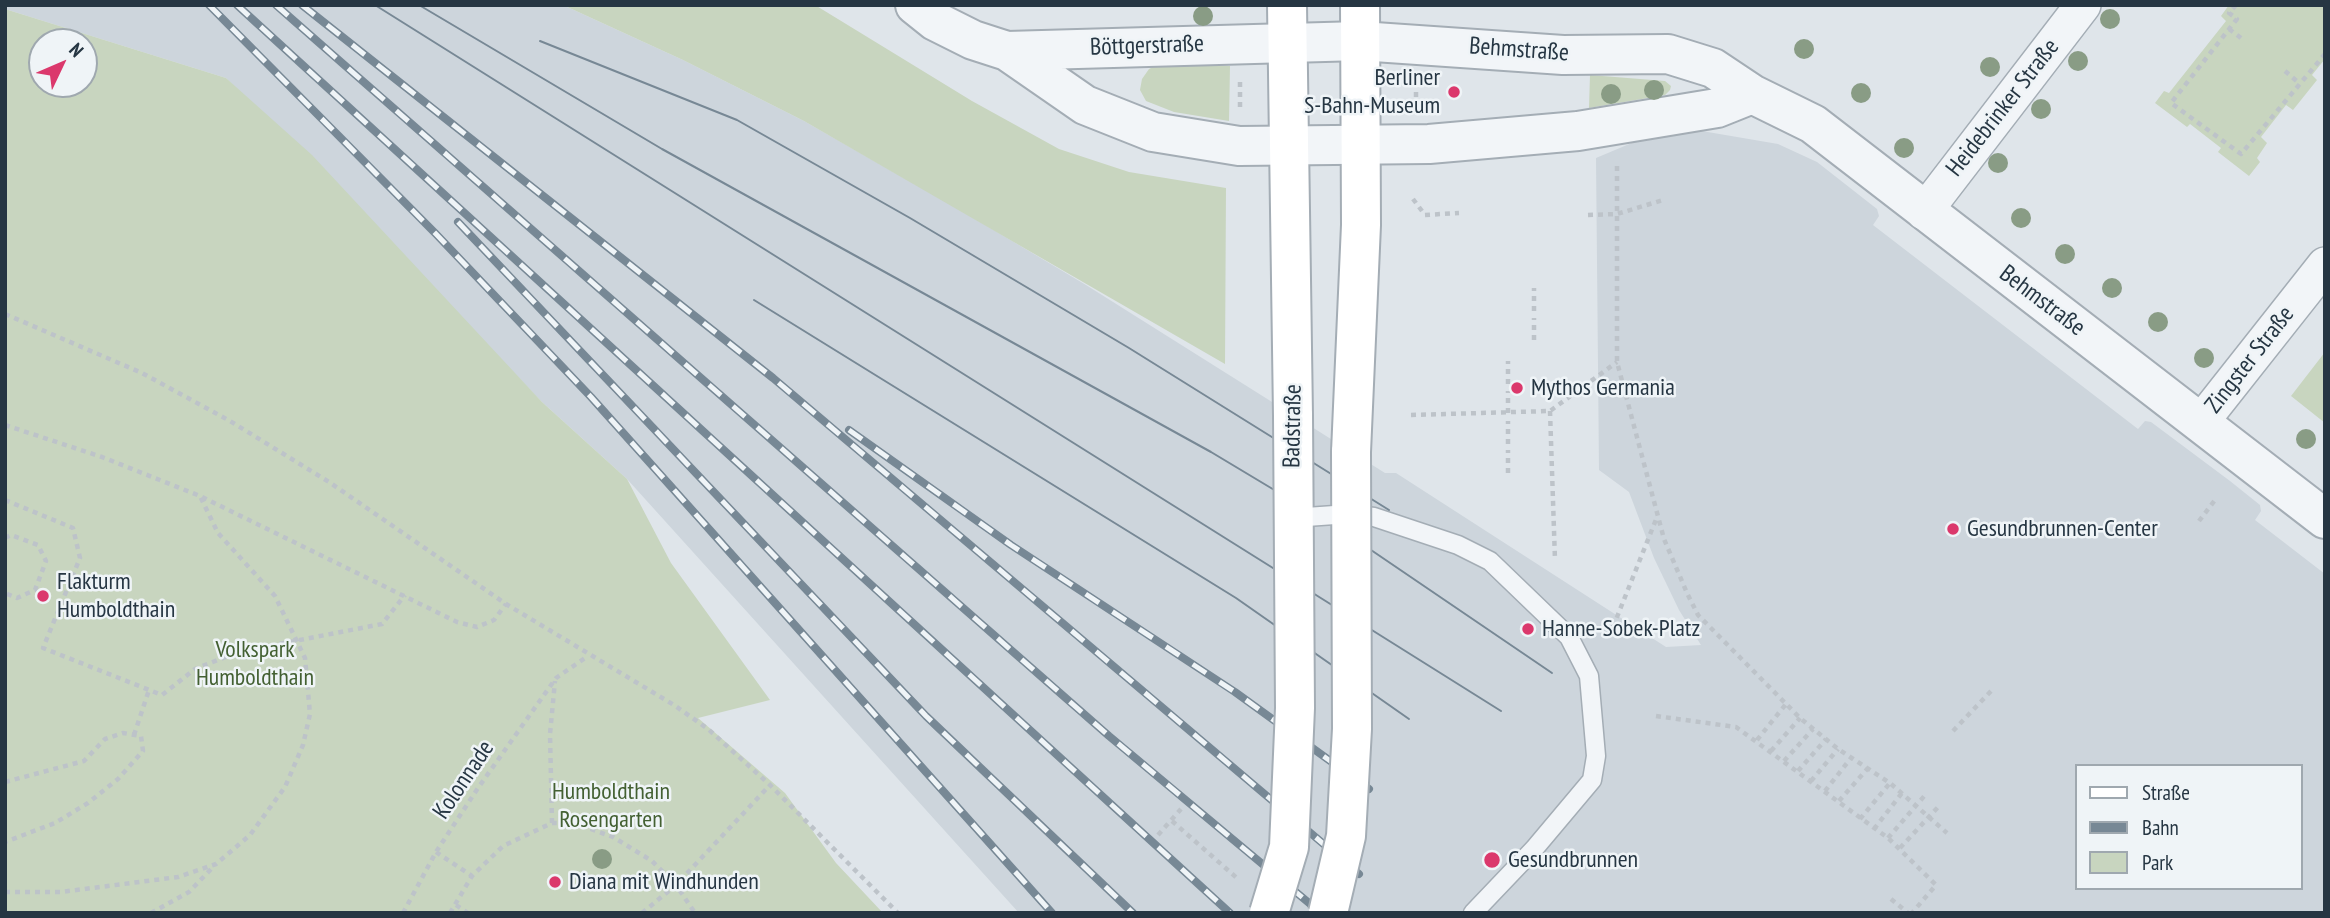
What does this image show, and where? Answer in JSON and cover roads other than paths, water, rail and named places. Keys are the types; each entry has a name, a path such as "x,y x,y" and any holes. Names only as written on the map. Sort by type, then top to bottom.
{"main road":[{"name":"Badstraße","path":"1269,913 1289,847 1295,708 1292,518 1294,317 1287,5"},
{"path":"1328,913 1346,836 1362,516 1351,452 1361,225 1360,23"}],"street":[{"name":"Böttgerstraße","path":"915,5 935,21 973,40 1007,51 1084,105 1153,132 1239,146 1361,147"},
{"name":"Heidebrinker Straße","path":"1924,212 2082,5"},
{"name":"Behmstraße","path":"1287,43 1360,23 1563,55 1668,54 1713,68 1752,94 1813,124 2325,519"},
{"name":"Böttgerstraße","path":"1007,51 1287,43"},
{"path":"1361,147 1616,127 1717,108 1752,94"},
{"name":"Zingster Straße","path":"2201,422 2325,265"}],"lane":[{"path":"1292,518 1362,516 1458,545 1490,561 1569,638 1589,676 1596,756 1592,780 1534,849 1473,913"}],"tram line":[{"path":"375,5 1501,711"},
{"path":"419,5 662,149 1211,452 1346,533 1552,673"},
{"path":"540,41 737,120 910,218 1129,348 1389,510"},
{"path":"754,300 1236,598 1409,719"}],"railway":[{"path":"209,5 436,234 591,397 1052,913"},
{"path":"237,5 1230,913"},
{"path":"276,5 1109,736 1321,913"},
{"path":"302,5 773,378 1359,874"},
{"path":"458,222 926,716 1133,913"},
{"path":"849,430 1011,545 1235,692 1369,789"}],"place":[{"name":"Berliner S-Bahn-Museum","path":"1454,92"},
{"name":"Mythos Germania","path":"1517,388"},
{"name":"Gesundbrunnen-Center","path":"1953,529"},
{"name":"Flakturm Humboldthain","path":"43,596"},
{"name":"Hanne-Sobek-Platz","path":"1528,629"},
{"name":"Gesundbrunnen","path":"1492,860"},
{"name":"Diana mit Windhunden","path":"555,882"}],"park label":[{"name":"Volkspark Humboldthain","path":"255,664"},
{"name":"Humboldthain Rosengarten","path":"611,806"}]}
